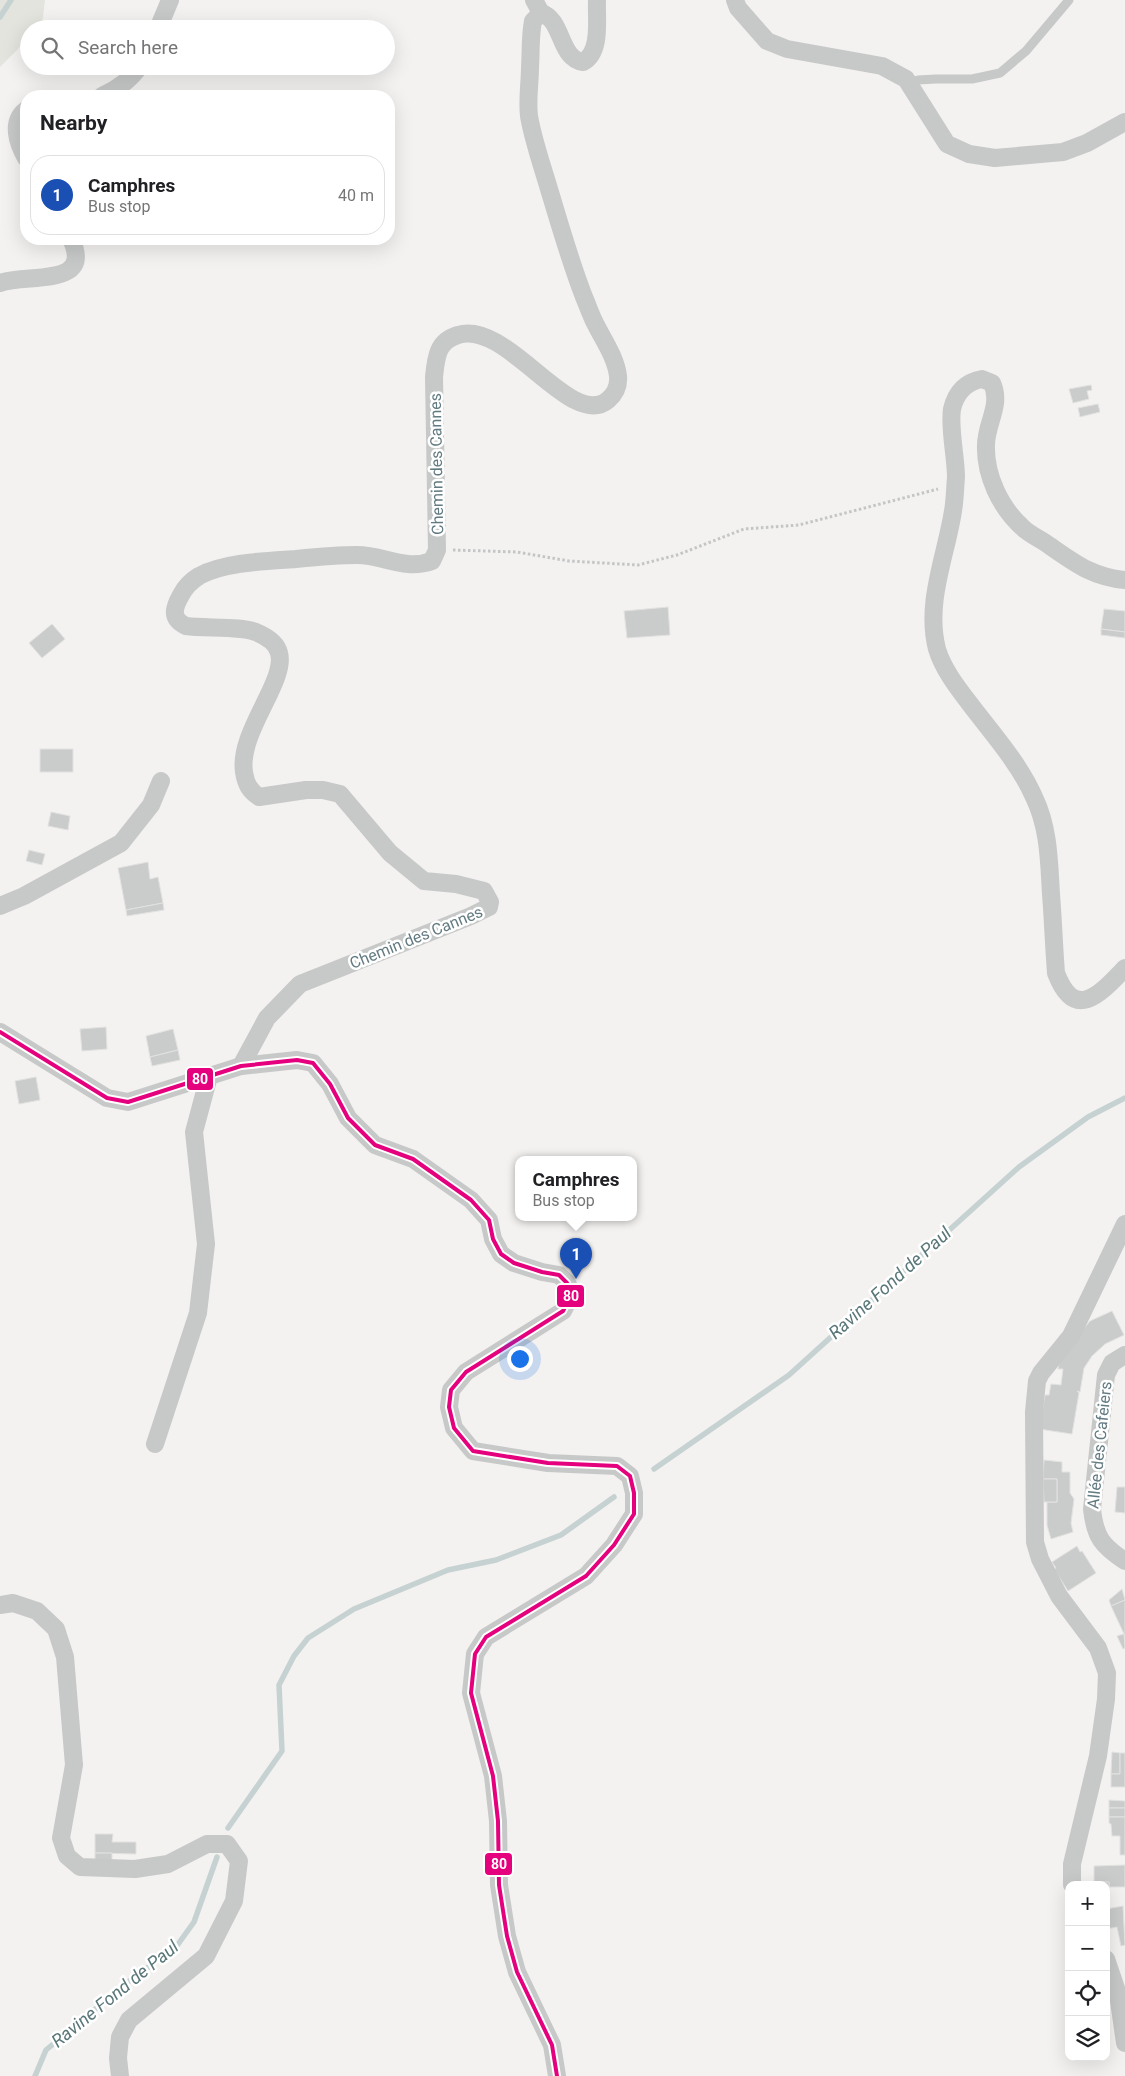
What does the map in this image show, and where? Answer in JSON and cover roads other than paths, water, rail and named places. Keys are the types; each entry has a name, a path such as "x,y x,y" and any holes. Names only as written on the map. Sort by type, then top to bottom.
{"street":[{"path":"162,20 170,0"},
{"name":"Chemin des Cannes","path":"241,1066 267,1018 300,984 471,916 489,907 490,902 484,891 456,884 424,882 390,854 340,794 323,790 306,790 259,797 252,792 246,784 243,756 247,740 278,672 280,654 272,642 257,632 186,626 178,622 174,615 175,606 191,581 200,575 242,563 359,555 402,564 419,565 432,560 437,550 434,377 437,354 443,343 452,336 464,333 478,333 498,342 564,394 580,403 605,402 613,395 618,384 614,359 595,323 574,271 531,125 529,100 532,28 537,7 553,23 572,57 583,62 590,56 596,42 597,0"},
{"path":"735,0 738,8 767,41 787,49 882,66 906,79 947,144 980,157 995,158 1062,152 1088,142 1125,122"},
{"path":"116,90 133,75"},
{"path":"20,119 17,124 17,136 20,143"},
{"path":"0,283 62,274 72,269 77,255 73,245"},
{"path":"1125,580 1094,574 1081,568 1022,527 1002,502 993,486 986,444 996,399 992,383 982,379 963,387 952,410 956,474 954,509 934,605 932,626 938,650 946,670 957,687 1011,758 1034,797 1044,822 1049,848 1056,973 1062,989 1076,999 1085,1000 1093,998 1106,988 1125,968"},
{"path":"0,906 24,896 121,843 150,805 161,781"},
{"path":"0,1032 107,1098 128,1102 241,1066 297,1060 313,1063 330,1084 348,1118 375,1145 413,1159 471,1200 489,1220 493,1239 501,1254 514,1263 559,1275 572,1293 563,1311 466,1372 451,1390 449,1408 454,1428 473,1452 548,1463 617,1466 630,1476 634,1492 634,1514 614,1545 586,1576 486,1637 474,1654 471,1693 493,1776 498,1821 499,1885 507,1936 517,1972 552,2045 557,2076"},
{"path":"155,1444 198,1313 206,1244 194,1132 209,1076"},
{"path":"1072,1881 1072,1864 1098,1756 1106,1699 1107,1673 1098,1648 1059,1596 1040,1559 1035,1542 1034,1412 1037,1381 1071,1336 1125,1224"},
{"name":"Allée des Cafeiers","path":"1125,1355 1112,1363 1106,1375 1092,1509 1094,1525 1099,1540 1111,1552 1125,1561"},
{"path":"0,1605 13,1603 37,1611 56,1629 65,1657 74,1764 61,1838 67,1856 80,1867 135,1869 168,1864 207,1844 227,1844 239,1861 234,1901 206,1956 129,2020 120,2037 118,2058 120,2076"},
{"path":"1110,1971 1118,1994 1125,2043"}],"lane":[{"path":"909,83 918,80 972,79 1000,73 1026,51 1070,0"}],"waterway":[{"path":"0,17 11,0"},
{"name":"Ravine Fond de Paul","path":"654,1469 789,1375 1019,1167 1088,1117 1125,1098"},
{"name":"Ravine Fond de Paul","path":"228,1828 282,1751 279,1685 294,1656 308,1638 354,1609 448,1570 496,1560 561,1535 614,1497"},
{"name":"Ravine Fond de Paul","path":"35,2076 46,2050 128,1982 176,1947 194,1922 217,1857"}],"place":[{"name":"Camphres","path":"576,1279"}]}
